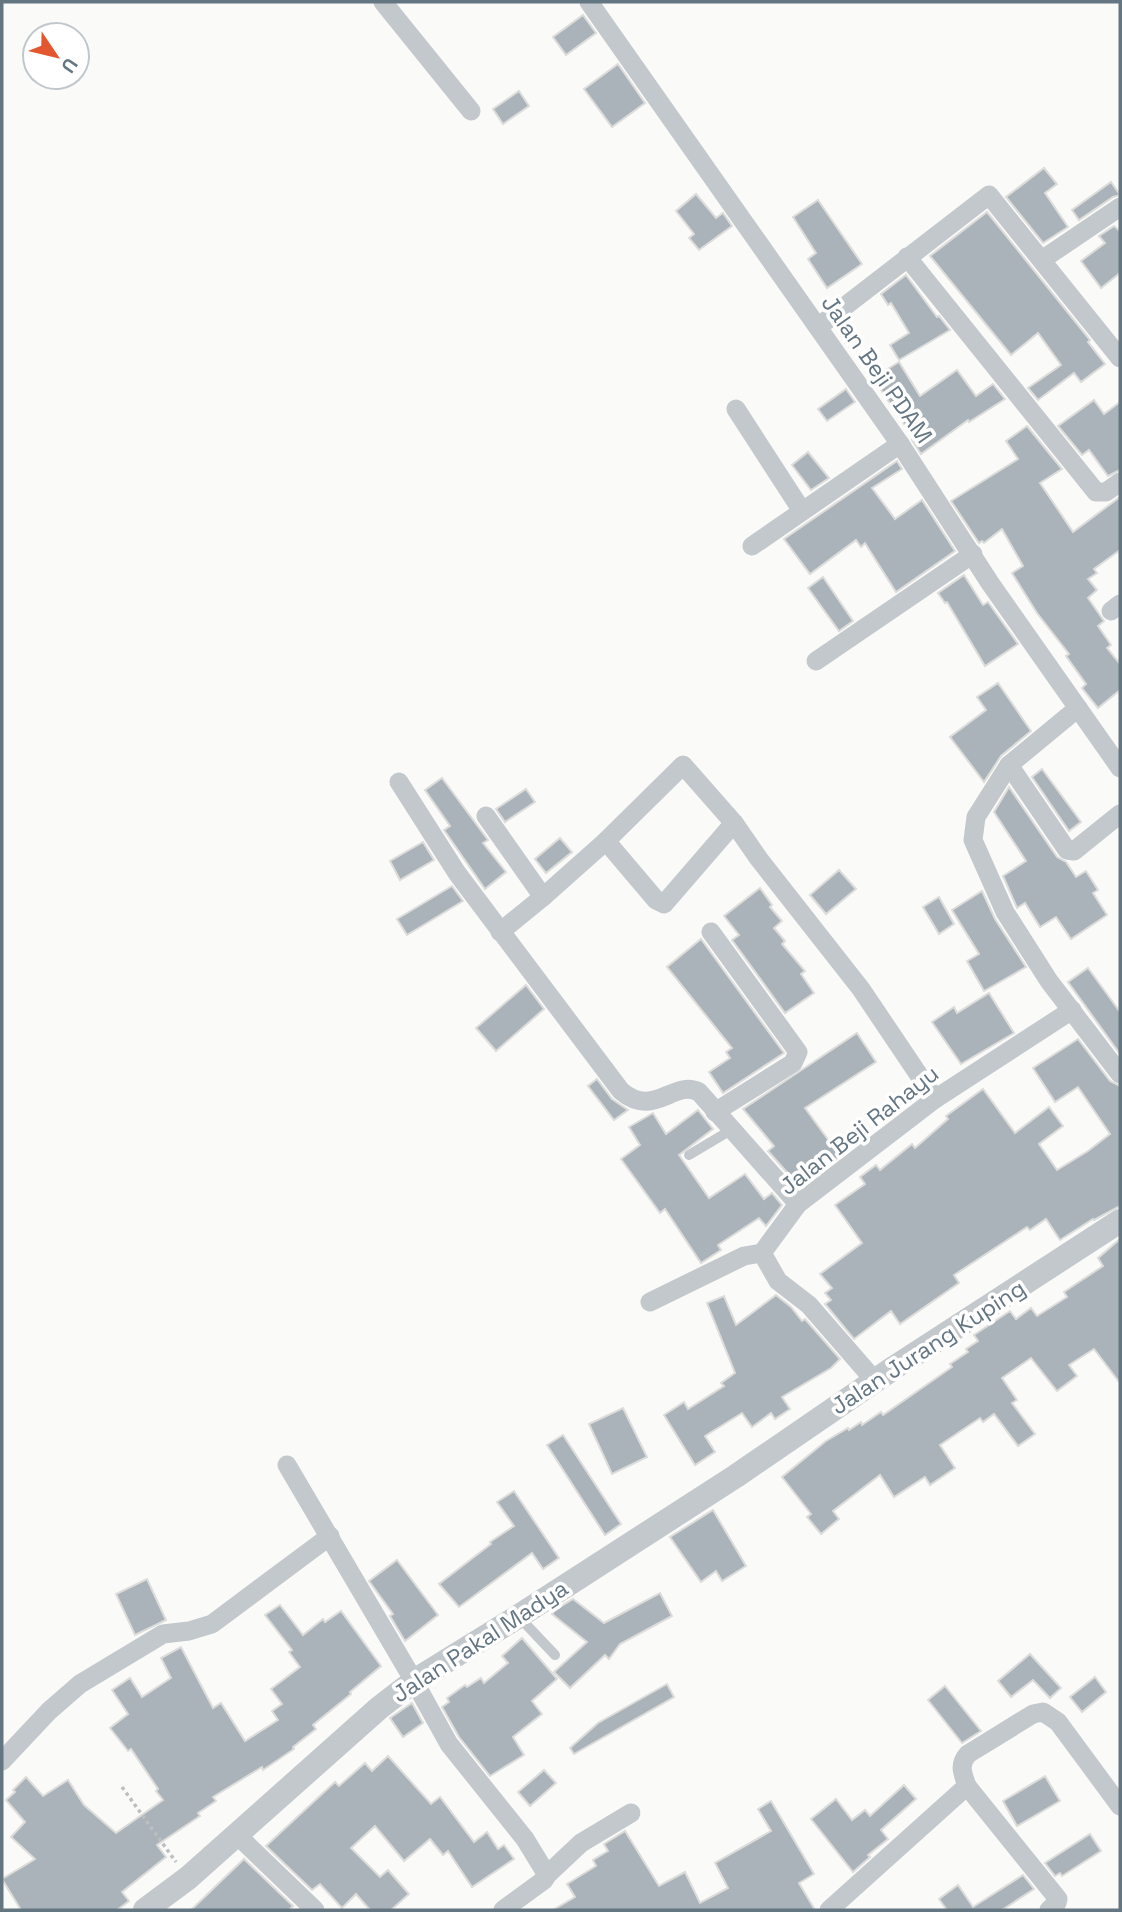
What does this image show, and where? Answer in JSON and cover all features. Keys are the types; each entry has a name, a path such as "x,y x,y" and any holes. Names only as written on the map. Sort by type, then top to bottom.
{"street":[{"path":"383,2 471,111"},
{"name":"Jalan Beji PDAM","path":"589,2 900,444 990,583 1120,768"},
{"path":"818,327 986,196 992,196 1120,358"},
{"path":"1043,259 1120,206"},
{"path":"907,257 1096,492 1113,487"},
{"path":"736,409 803,511"},
{"path":"752,546 900,444"},
{"path":"816,661 973,554"},
{"path":"1078,708 1009,765 976,817 973,840 1005,912 1049,981 1120,1073"},
{"path":"500,932 606,841 683,765 734,823 861,989 935,1099"},
{"path":"1009,765 1067,850 1074,851 1120,814"},
{"path":"399,782 457,873 621,1091 631,1100 641,1103 695,1090 798,1204"},
{"path":"486,816 543,897"},
{"path":"606,841 656,900 664,904 734,823"},
{"path":"711,932 798,1052 793,1063 715,1112"},
{"name":"Jalan Beji Rahayu","path":"762,1253 798,1204 935,1099 1072,1010"},
{"name":"Jalan Jurang Kuping","path":"736,1476 875,1381 1120,1221"},
{"path":"650,1302 744,1256 762,1253 778,1281 809,1305 875,1381"},
{"path":"286,1465 330,1536 449,1744 525,1839 547,1875"},
{"name":"Jalan Pakal Madya","path":"145,1910 188,1878 379,1708 414,1681 736,1476"},
{"path":"2,1761 49,1711 80,1684 163,1634 189,1631 212,1623 330,1536"},
{"path":"1049,1910 1058,1899 967,1786 961,1768 962,1760 1033,1714 1043,1712 1058,1722 1120,1806"},
{"path":"829,1910 967,1786"},
{"path":"503,1910 547,1875 581,1843 631,1812"},
{"path":"236,1834 314,1910"}],"lane":[{"path":"689,1155 730,1130"},
{"path":"519,1616 555,1655"}],"path":[{"path":"122,1787 188,1878"}],"building":[{"path":"583,15 596,33 566,55 553,37"},
{"path":"618,64 645,103 612,127 584,89"},
{"path":"519,91 529,106 503,124 493,109"},
{"path":"1044,168 1057,184 1045,193 1068,227 1043,243 1006,197"},
{"path":"1111,182 1120,195 1079,220 1072,210"},
{"path":"696,194 716,218 723,213 732,226 699,250 689,238 694,234 676,211"},
{"path":"818,200 862,264 827,288 808,259 816,253 793,217"},
{"path":"987,212 1090,340 1088,342 1105,364 1081,382 1074,373 1038,400 1028,388 1061,365 1038,333 1011,355 930,256"},
{"path":"1114,226 1120,231 1120,273 1101,288 1081,261 1105,243 1099,236"},
{"path":"906,275 950,330 899,360 890,345 909,333 891,303 888,305 881,294"},
{"path":"899,362 920,396 957,370 976,396 993,384 1005,399 969,422 968,420 921,454 873,378"},
{"path":"846,389 855,402 827,421 818,409"},
{"path":"1094,400 1104,414 1120,402 1120,470 1108,476 1089,450 1082,455 1058,426"},
{"path":"1027,426 1062,469 1040,483 1073,532 1120,497 1120,550 1094,569 1097,573 1088,579 1097,590 1088,598 1104,621 1098,626 1111,645 1107,648 1120,664 1120,690 1098,708 1082,688 1086,684 1066,656 1069,654 1037,613 1012,573 1023,566 1002,529 984,543 979,543 951,501 1018,459 1006,441"},
{"path":"808,452 829,478 811,490 792,465"},
{"path":"897,461 902,469 872,488 895,519 922,500 955,551 896,592 865,543 861,547 856,540 810,574 784,539"},
{"path":"964,575 983,605 988,602 1018,644 985,666 947,602 945,603 938,593"},
{"path":"823,577 853,621 839,631 808,588"},
{"path":"998,683 1031,731 1001,756 984,782 950,737 986,710 977,697"},
{"path":"1042,769 1081,822 1069,831 1032,777"},
{"path":"442,778 488,840 483,843 506,872 485,889 444,830 450,826 425,790"},
{"path":"1009,787 1057,857 1066,862 1076,877 1086,871 1098,890 1093,893 1107,915 1071,939 1056,917 1040,927 1025,903 1017,908 1003,876 1026,861 994,812"},
{"path":"526,789 535,802 505,822 496,809"},
{"path":"560,838 572,852 546,873 535,859"},
{"path":"423,842 434,860 400,880 390,861"},
{"path":"839,870 856,889 826,914 810,895"},
{"path":"452,886 463,901 407,935 397,919"},
{"path":"760,888 772,905 770,907 782,921 774,928 785,941 782,944 805,971 801,974 814,993 785,1013 732,940 739,935 724,916"},
{"path":"982,891 995,919 1026,967 984,991 967,961 979,954 952,910"},
{"path":"939,897 954,924 939,934 923,907"},
{"path":"701,939 784,1053 723,1093 709,1072 730,1058 726,1052 732,1048 667,967"},
{"path":"1088,968 1120,1012 1120,1054 1068,982"},
{"path":"526,985 544,1009 496,1051 476,1028"},
{"path":"989,993 1014,1033 961,1064 932,1022 954,1007 957,1013"},
{"path":"857,1033 876,1062 805,1108 840,1156 800,1187 768,1151 774,1146 743,1109"},
{"path":"1078,1039 1110,1081 1120,1086 1120,1206 1060,1240 1046,1219 1030,1230 1027,1227 954,1275 959,1283 900,1324 891,1311 854,1339 825,1304 831,1300 825,1293 832,1288 820,1274 862,1243 835,1205 865,1184 860,1177 876,1165 880,1170 912,1144 915,1148 948,1119 946,1116 983,1089 1015,1133 1049,1107 1063,1126 1039,1144 1057,1170 1088,1151 1110,1134 1078,1087 1055,1102 1033,1068"},
{"path":"597,1079 612,1099 628,1110 614,1120 588,1086"},
{"path":"698,1110 713,1129 679,1155 709,1198 745,1174 764,1199 772,1193 782,1205 766,1226 759,1218 718,1245 721,1250 701,1263 665,1209 660,1213 621,1159 640,1145 629,1127 653,1113 666,1134"},
{"path":"1120,1239 1120,1383 1094,1349 1069,1365 1077,1376 1057,1391 1031,1358 1002,1378 1017,1400 1012,1403 1035,1434 1018,1446 994,1414 983,1422 980,1418 940,1445 955,1468 930,1485 925,1477 894,1497 880,1475 833,1511 839,1519 821,1534 807,1517 811,1514 782,1477 826,1441 861,1422 862,1425 881,1412 883,1415 952,1367 950,1364 968,1352 966,1349 978,1341 974,1335 1010,1311 1016,1319 1031,1308 1037,1316 1067,1297 1064,1292 1103,1266 1098,1258"},
{"path":"776,1295 791,1307 802,1321 805,1319 840,1359 831,1368 782,1397 790,1409 775,1419 771,1413 752,1427 742,1413 705,1436 715,1452 695,1465 664,1415 684,1402 688,1409 724,1386 721,1383 735,1373 707,1303 724,1296 736,1325"},
{"path":"623,1408 647,1457 612,1474 589,1424"},
{"path":"563,1435 621,1524 605,1535 547,1445"},
{"path":"514,1491 559,1558 543,1569 532,1553 459,1607 439,1584 514,1526 497,1502"},
{"path":"713,1510 746,1566 722,1581 716,1571 701,1582 670,1537"},
{"path":"397,1560 438,1615 405,1641 390,1616 393,1614 369,1581"},
{"path":"147,1579 166,1620 135,1635 116,1594"},
{"path":"660,1593 672,1616 620,1644 609,1659 605,1655 570,1688 554,1672 587,1642 552,1614 555,1610 573,1599 604,1623"},
{"path":"280,1605 303,1635 323,1619 325,1622 341,1611 381,1666 313,1725 316,1729 293,1747 294,1749 263,1770 262,1767 213,1797 216,1801 198,1813 200,1816 157,1845 166,1857 122,1892 129,1901 117,1910 21,1910 2,1879 35,1859 11,1837 25,1822 6,1800 15,1792 13,1790 26,1777 43,1796 68,1780 84,1805 116,1833 163,1800 131,1749 128,1751 110,1728 128,1714 112,1690 130,1678 142,1697 171,1678 161,1658 181,1647 213,1708 221,1703 245,1741 278,1720 272,1711 282,1704 271,1689 300,1667 289,1652 292,1650 265,1615"},
{"path":"522,1638 557,1679 532,1701 542,1714 513,1737 524,1755 490,1776 459,1737 442,1707 449,1702 447,1698 465,1685 467,1687 481,1678 484,1683 508,1663 502,1656"},
{"path":"1030,1654 1061,1688 1050,1698 1033,1680 1011,1697 998,1681"},
{"path":"1095,1677 1106,1692 1082,1712 1070,1697"},
{"path":"667,1684 674,1697 574,1754 570,1748 598,1723"},
{"path":"945,1686 981,1731 962,1743 928,1700"},
{"path":"412,1703 423,1723 403,1737 390,1718"},
{"path":"388,1756 431,1804 440,1797 474,1842 487,1832 498,1849 504,1845 514,1859 472,1887 448,1851 443,1855 430,1839 404,1861 375,1826 351,1848 380,1877 388,1870 409,1894 391,1910 370,1910 356,1894 342,1908 320,1884 312,1890 266,1846 335,1782 339,1786 365,1763 372,1771"},
{"path":"544,1770 556,1783 530,1806 518,1792"},
{"path":"1045,1776 1060,1801 1017,1826 1003,1801"},
{"path":"904,1785 916,1799 881,1830 888,1839 853,1872 811,1819 836,1799 852,1820 865,1810 870,1816"},
{"path":"771,1801 814,1874 799,1883 815,1910 553,1910 575,1897 567,1884 596,1866 593,1860 608,1851 604,1844 625,1831 659,1886 685,1872 700,1903 728,1888 715,1863 771,1831 758,1809"},
{"path":"1090,1834 1101,1851 1062,1876 1060,1873 1055,1876 1045,1863"},
{"path":"244,1859 293,1906 289,1910 191,1910"},
{"path":"1023,1875 1034,1889 1002,1910 947,1910 939,1899 958,1885 973,1907"}]}
